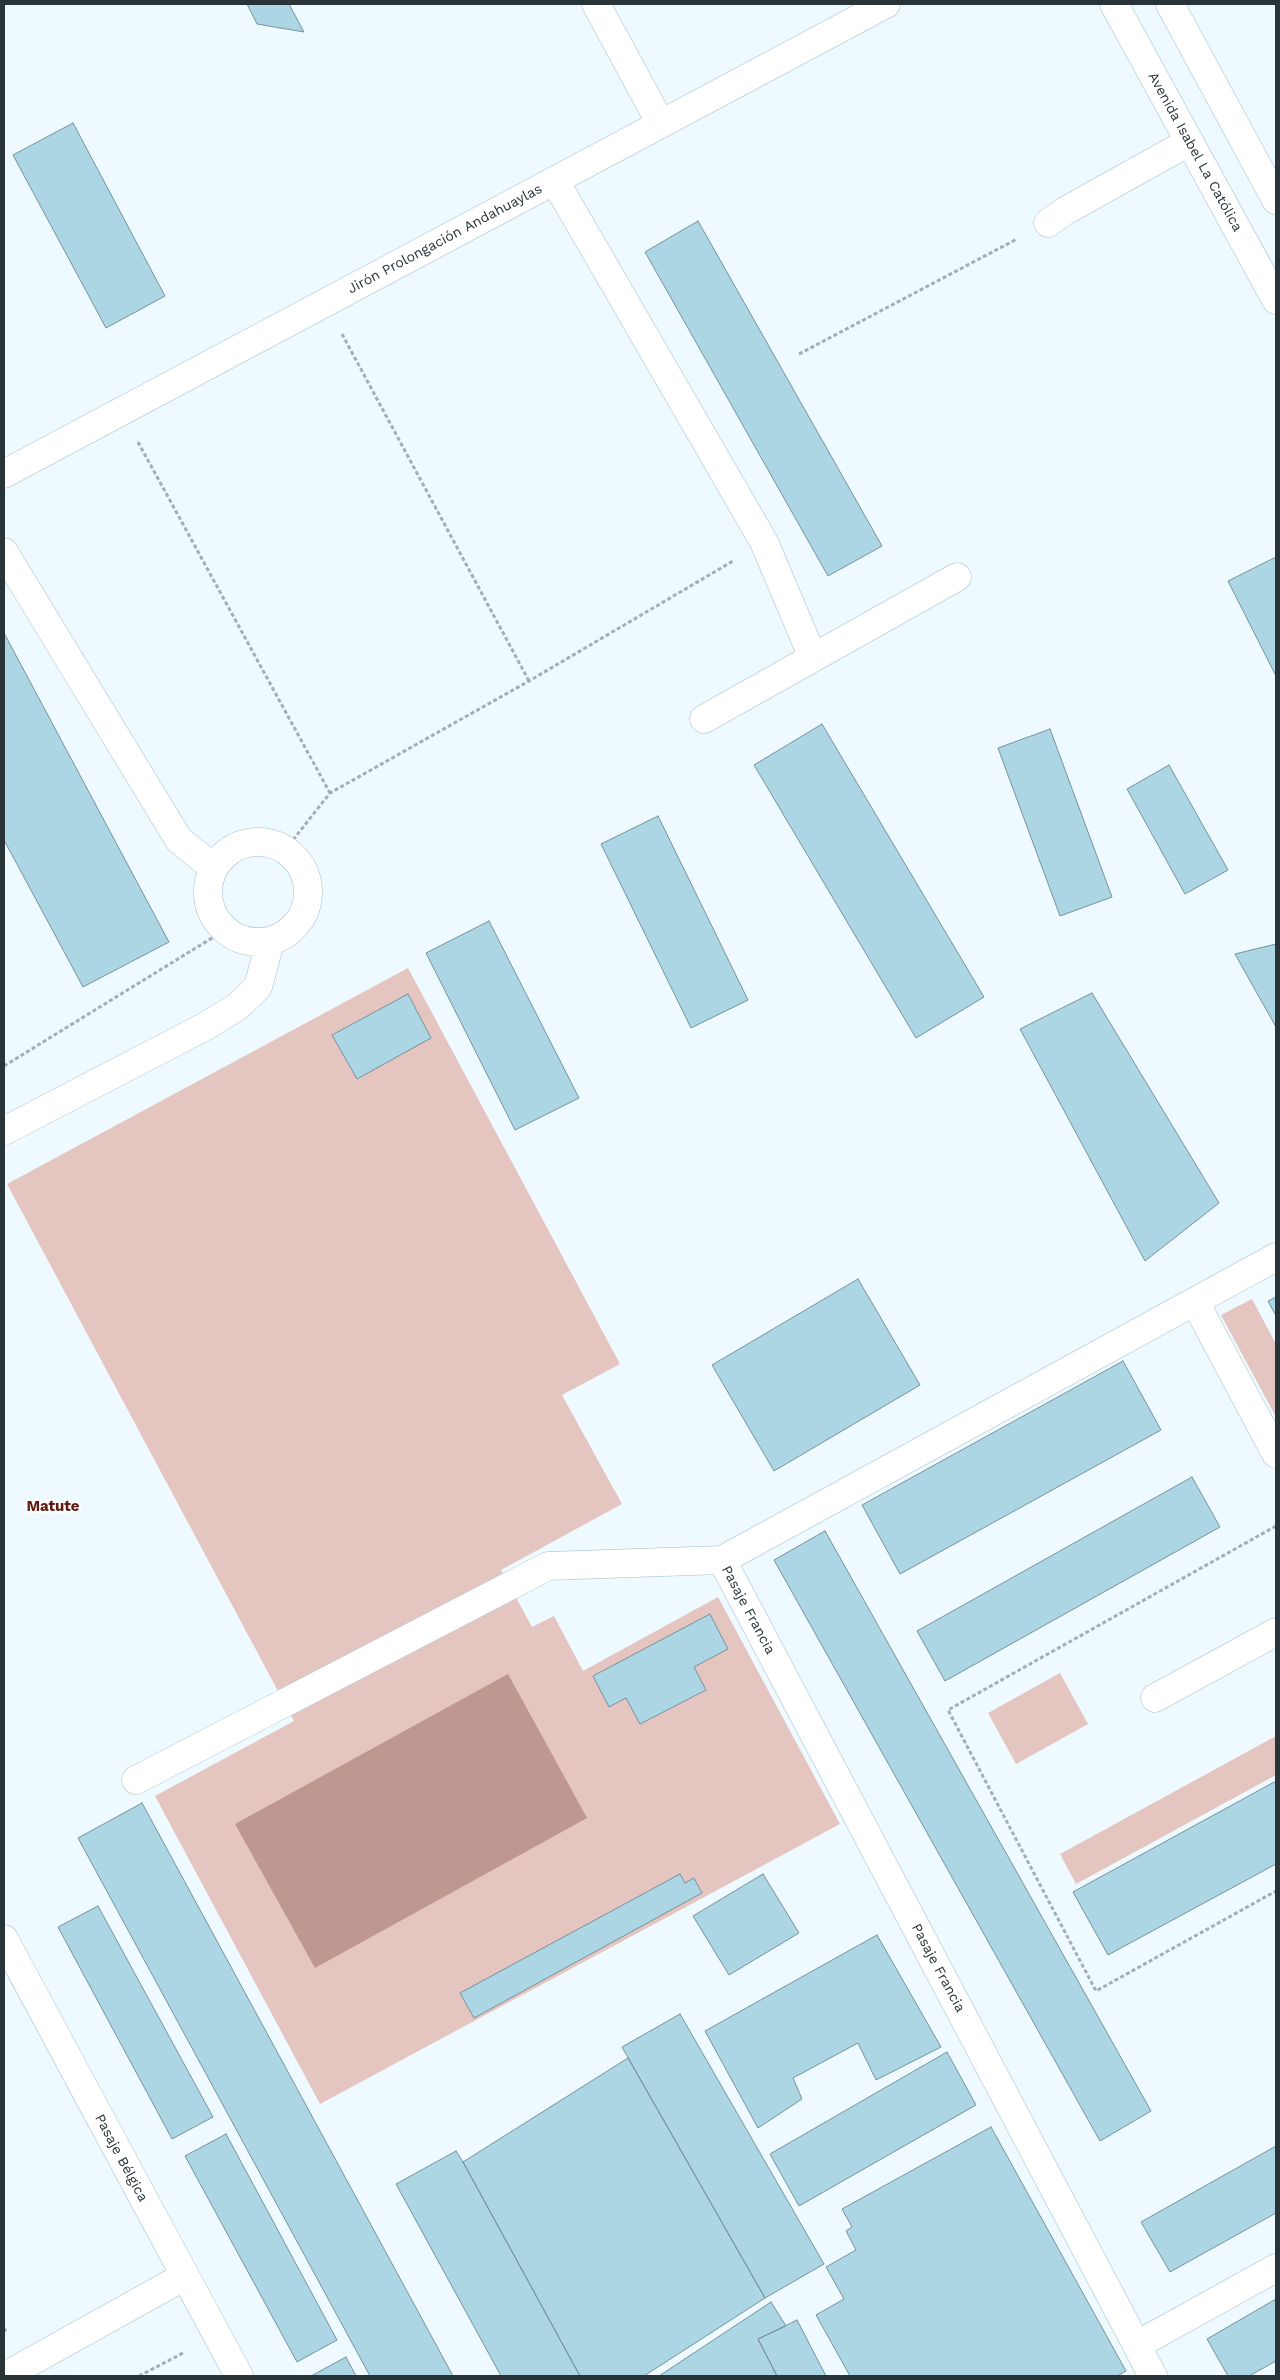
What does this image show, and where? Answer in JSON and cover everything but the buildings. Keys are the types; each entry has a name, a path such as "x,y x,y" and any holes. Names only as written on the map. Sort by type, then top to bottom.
{"street":[{"path":"596,4 661,124"},
{"name":"Avenida Isabel La Católica","path":"1114,4 1276,300"},
{"path":"1170,4 1276,200"},
{"name":"Jirón Prolongación Andahuaylas","path":"4,474 555,181 877,6"},
{"path":"1048,223 1136,170 1190,142"},
{"path":"555,181 764,542 813,658"},
{"path":"4,552 179,840 214,868"},
{"path":"704,719 957,577"},
{"path":"254,842 270,843 285,850 297,861 306,875 309,889 308,903 303,916 294,928 270,942 239,939 225,930 214,917 209,901 208,884 214,868 224,855 238,847 254,842"},
{"path":"4,1131 237,1008 258,987 270,942"},
{"path":"136,1780 548,1566 722,1560 1276,1257"},
{"path":"1195,1302 1276,1454"},
{"name":"Pasaje Francia","path":"722,1560 1154,2376"},
{"path":"1155,1698 1276,1632"},
{"name":"Pasaje Bélgica","path":"4,1940 238,2376"},
{"path":"1137,2345 1276,2268"},
{"path":"5,2376 185,2276"}],"path":[{"path":"799,354 1048,223"},
{"path":"325,303 529,682"},
{"path":"122,412 330,792"},
{"path":"285,850 330,792 529,682 764,542"},
{"path":"4,1066 225,930"},
{"path":"1276,1526 948,1710 1096,1991 1276,1891"},
{"path":"139,2376 216,2335"}],"shaded area":[{"path":"408,968 620,1364 562,1395 622,1504 501,1570 532,1627 554,1616 583,1671 718,1597 840,1824 320,2104 155,1796 294,1721 7,1184"},
{"path":"1252,1299 1276,1344 1276,1417 1221,1315"},
{"path":"1060,1673 1088,1724 1016,1764 988,1713"},
{"path":"508,1674 587,1818 315,1968 235,1824"},
{"path":"1276,1736 1276,1775 1076,1884 1060,1854"}],"district":[{"name":"Matute","path":"53,1507"}]}
